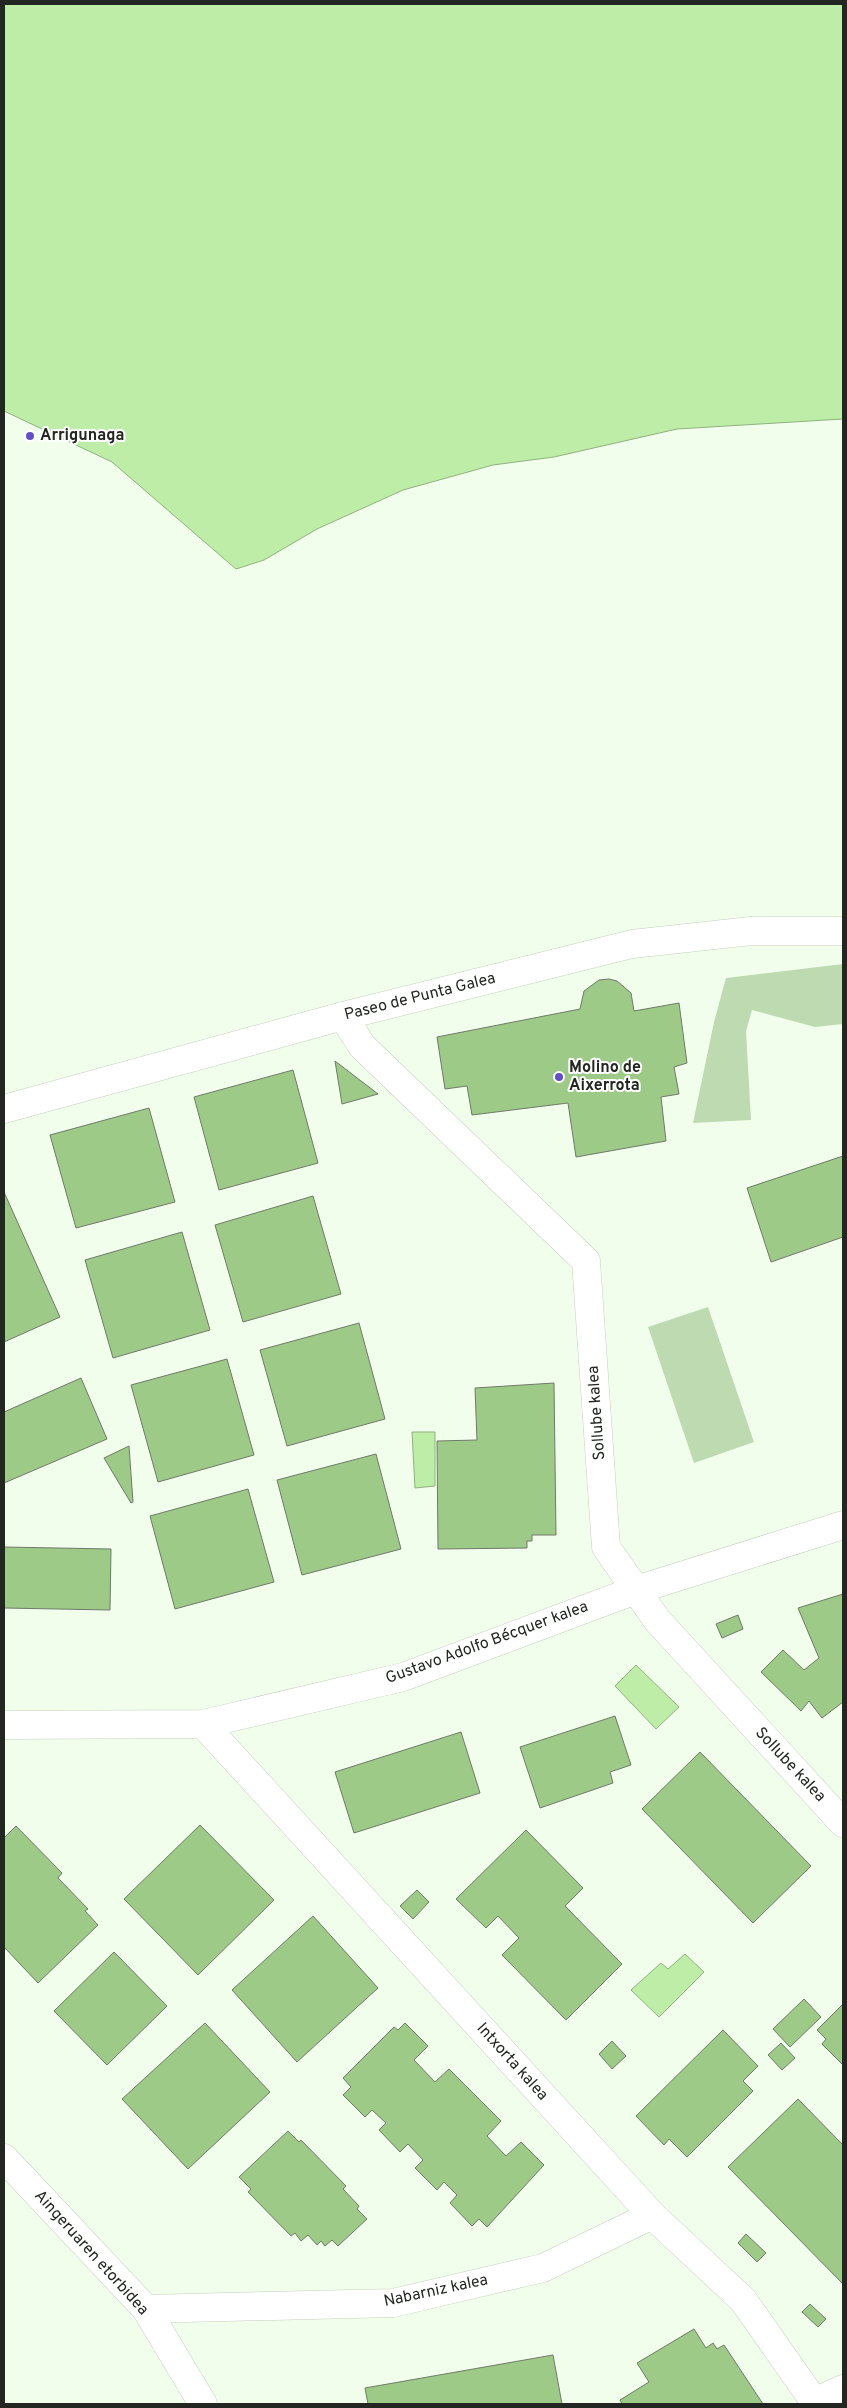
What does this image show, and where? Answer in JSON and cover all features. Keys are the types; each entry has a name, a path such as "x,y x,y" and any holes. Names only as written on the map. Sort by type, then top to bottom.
{"street":[{"name":"Paseo de Punta Galea","path":"4,1109 343,1016 632,944 751,930 843,931"},
{"name":"Sollube kalea","path":"343,1016 362,1046 586,1262 606,1547 657,1620 843,1823"},
{"name":"Gustavo Adolfo Bécquer kalea","path":"4,1725 203,1724 403,1677 636,1590 843,1525"},
{"name":"Intxorta kalea","path":"203,1724 652,2214 743,2300 815,2403"},
{"name":"Aingeruaren etorbidea","path":"4,2158 146,2309 203,2404"},
{"name":"Nabarniz kalea","path":"146,2309 393,2303 543,2268 652,2214"},
{"path":"815,2403 843,2389"}],"shaded area":[{"path":"4,4 843,4 843,419 677,429 554,457 493,465 403,490 317,529 264,560 236,569 112,462 4,411"},
{"path":"843,964 843,1024 815,1027 752,1010 746,1031 751,1120 693,1123 714,1022 726,978"},
{"path":"708,1307 754,1442 694,1463 648,1327"},
{"path":"412,1432 435,1432 435,1486 415,1488"},
{"path":"636,1665 679,1707 656,1729 615,1686"},
{"path":"685,1954 704,1972 659,2017 631,1990 661,1963 668,1969"}],"building":[{"name":"Molino de Aixerrota","path":"609,979 617,981 631,993 634,1011 679,1003 687,1063 674,1067 679,1094 661,1097 666,1141 576,1157 568,1103 472,1115 467,1086 445,1089 437,1037 580,1009 584,991 599,980"},
{"path":"335,1061 378,1094 342,1104"},
{"path":"293,1070 318,1163 219,1190 194,1097"},
{"path":"149,1108 175,1202 76,1228 50,1135"},
{"path":"843,1156 843,1237 771,1262 747,1188"},
{"path":"4,1192 60,1317 4,1342"},
{"path":"313,1196 341,1294 243,1322 215,1225"},
{"path":"182,1232 210,1330 113,1358 85,1260"},
{"path":"359,1323 385,1419 287,1446 260,1350"},
{"path":"227,1359 254,1455 158,1482 131,1385"},
{"path":"81,1378 107,1439 4,1483 4,1412"},
{"path":"554,1383 556,1535 532,1535 532,1541 527,1541 527,1548 438,1549 437,1441 477,1440 475,1388"},
{"path":"129,1446 133,1502 131,1503 104,1458"},
{"path":"376,1454 401,1549 302,1575 277,1480"},
{"path":"248,1489 274,1582 175,1609 150,1516"},
{"path":"4,1547 111,1549 110,1610 4,1608"},
{"path":"843,1594 843,1702 822,1718 809,1701 801,1711 761,1672 783,1650 804,1670 819,1658 798,1608"},
{"path":"738,1615 743,1629 722,1638 716,1624"},
{"path":"615,1716 631,1765 610,1772 613,1783 540,1808 520,1747"},
{"path":"461,1732 480,1793 354,1833 335,1772"},
{"path":"700,1752 811,1866 753,1923 642,1809"},
{"path":"200,1825 274,1900 198,1975 124,1899"},
{"path":"16,1826 62,1873 58,1878 88,1909 85,1911 98,1925 38,1983 4,1947 4,1838"},
{"path":"526,1830 583,1888 565,1906 622,1964 566,2020 502,1955 519,1938 498,1916 486,1928 456,1899"},
{"path":"417,1890 429,1902 413,1919 400,1906"},
{"path":"313,1916 378,1988 297,2062 232,1990"},
{"path":"114,1952 167,2006 107,2065 54,2011"},
{"path":"804,1999 821,2017 790,2047 773,2029"},
{"path":"843,2004 843,2065 822,2044 826,2039 817,2030"},
{"path":"205,2023 270,2092 188,2169 122,2099"},
{"path":"405,2023 428,2046 414,2060 435,2082 449,2069 501,2121 487,2136 506,2156 521,2142 544,2165 487,2227 479,2219 472,2226 450,2203 457,2195 444,2182 437,2190 415,2168 423,2160 408,2144 400,2152 379,2130 386,2123 372,2110 365,2117 343,2095 351,2087 343,2078 394,2027 398,2030"},
{"path":"723,2030 758,2066 743,2081 753,2091 687,2157 669,2139 664,2145 636,2116"},
{"path":"612,2041 626,2056 612,2069 599,2054"},
{"path":"781,2043 795,2058 782,2070 768,2055"},
{"path":"798,2099 843,2145 843,2284 728,2167"},
{"path":"288,2131 299,2142 301,2140 346,2186 343,2189 359,2206 357,2209 367,2219 338,2246 332,2240 325,2246 321,2241 317,2245 308,2235 301,2241 295,2233 291,2236 248,2192 251,2189 239,2177"},
{"path":"746,2234 766,2253 757,2262 738,2243"},
{"path":"810,2304 826,2319 818,2327 802,2312"},
{"path":"694,2329 706,2348 713,2343 717,2349 724,2345 763,2404 622,2404 620,2400 649,2382 637,2363"},
{"path":"553,2355 562,2404 368,2404 365,2388"}],"place":[{"name":"Arrigunaga","path":"30,436"},
{"name":"Molino de Aixerrota","path":"559,1077"}]}
